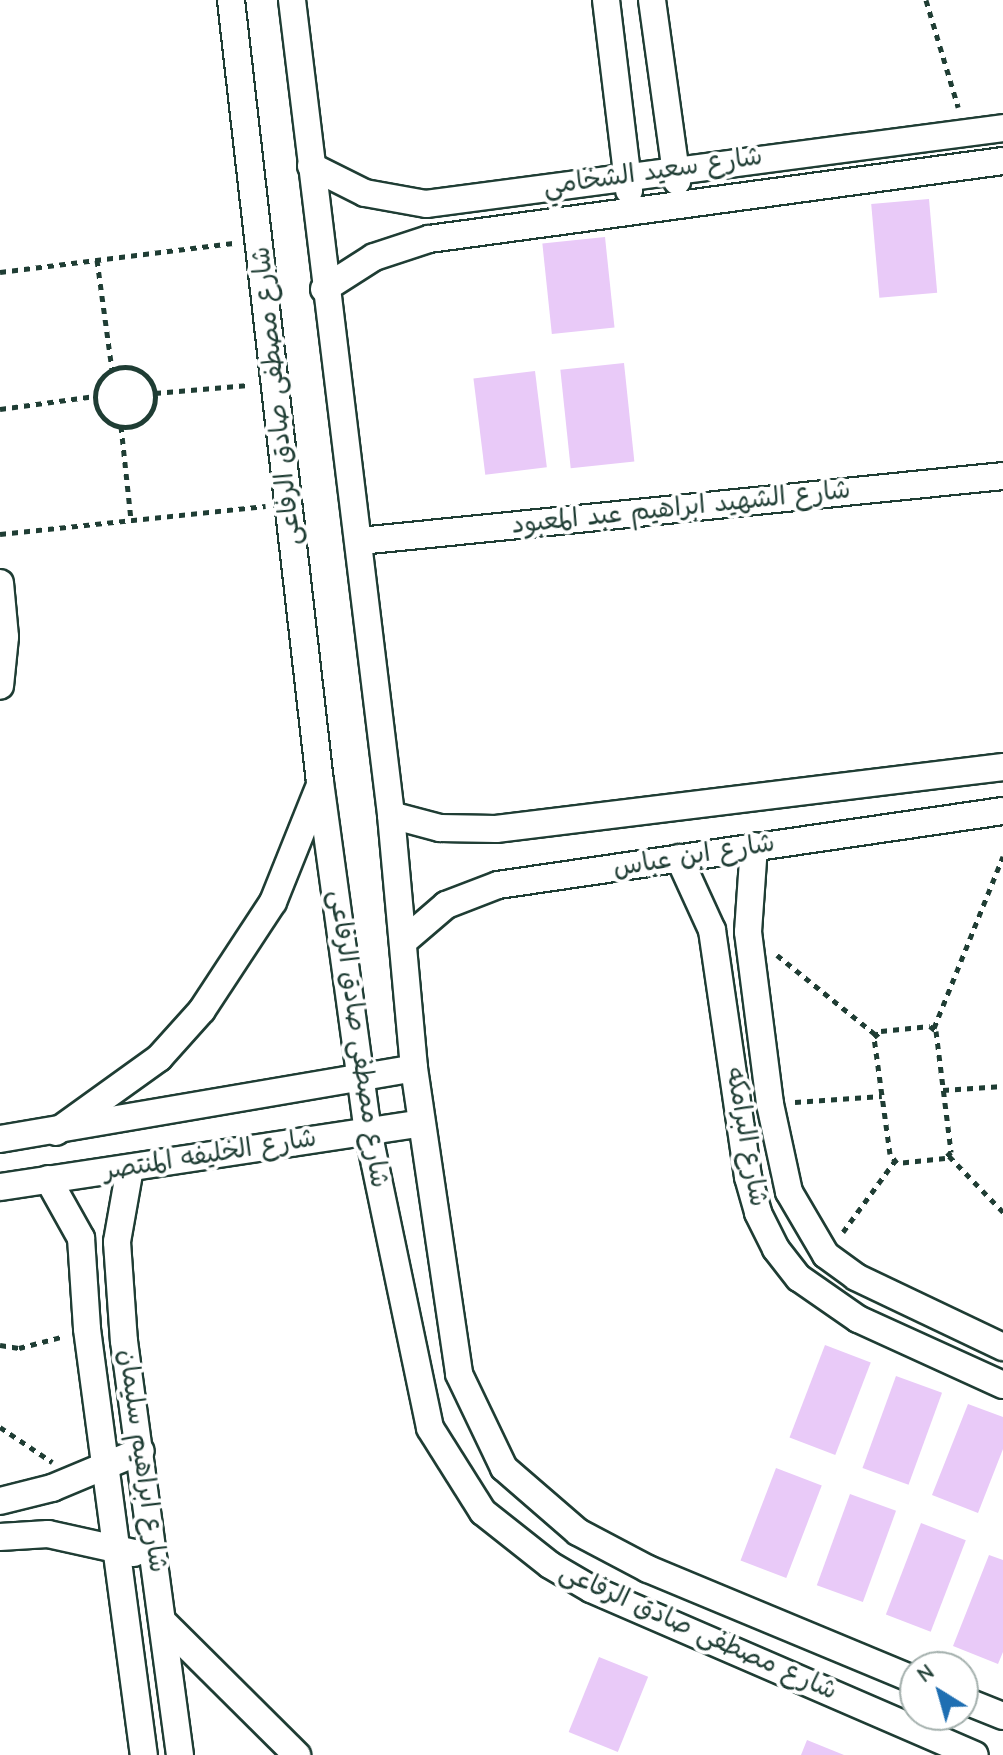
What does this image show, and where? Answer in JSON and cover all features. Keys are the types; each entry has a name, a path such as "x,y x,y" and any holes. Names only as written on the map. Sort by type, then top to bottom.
{"street":[{"name":"شارع مصطفى صادق الرفاعى","path":"231,0 320,782 368,1131 422,1399 455,1475 483,1512 550,1565 591,1589 975,1755"},
{"name":"شارع مصطفى صادق الرفاعى","path":"292,0 324,289 360,541 391,815 414,1068 459,1374 504,1468 578,1532 648,1569 899,1673"},
{"path":"606,0 632,211"},
{"path":"652,0 681,205"},
{"name":"شارع سعيد الشخامي","path":"311,166 365,193 426,204 675,167 967,135 1003,128"},
{"name":"شارع سعيد الشخامي","path":"324,289 374,257 429,239 1003,161"},
{"name":"شارع الشهيد ابراهيم عبد المعبود","path":"360,541 1003,476"},
{"path":"0,583 5,637 0,686"},
{"name":"شارع ابن عباس","path":"391,815 440,828 496,829 1003,767"},
{"path":"56,1132 159,1058 202,1010 273,902 320,782"},
{"name":"شارع ابن عباس","path":"403,942 446,905 470,892 754,846 1003,811"},
{"name":"شارع البرامكه","path":"754,846 748,932 770,1104 789,1192 826,1255 884,1294 1003,1347"},
{"name":"شارع البرامكه","path":"679,858 712,930 748,1177 758,1213 776,1249 799,1278 858,1319 1003,1385"},
{"name":"شارع الخليفه المنتصر","path":"0,1139 56,1132 414,1068"},
{"name":"شارع الخليفه المنتصر","path":"0,1187 421,1123"},
{"name":"شارع ابراهيم سليمان","path":"130,1168 117,1242 124,1341 166,1625 180,1755"},
{"name":"شارع ابراهيم سليمان","path":"48,1179 81,1238 87,1329 120,1551 144,1755"},
{"path":"0,1501 77,1478 141,1451"},
{"path":"0,1537 48,1534 155,1557"},
{"path":"166,1625 297,1755"},
{"path":"979,1706 1003,1716"}],"path":[{"path":"926,0 967,135"},
{"path":"0,272 259,240"},
{"path":"0,409 95,396 112,371 97,260"},
{"path":"112,371 139,371 155,393"},
{"path":"155,393 275,383"},
{"path":"121,426 146,418 155,393"},
{"path":"95,396 100,412 121,426"},
{"path":"121,426 131,520"},
{"path":"0,534 289,503"},
{"path":"1003,856 934,1028 949,1156 1003,1212"},
{"path":"748,932 875,1034 934,1028"},
{"path":"826,1255 894,1162 875,1034"},
{"path":"943,1090 1003,1086"},
{"path":"770,1104 882,1096"},
{"path":"894,1162 949,1156"},
{"path":"0,1345 36,1345 87,1329"},
{"path":"0,1427 77,1478"}],"building":[{"path":"929,199 937,293 879,298 871,204"},
{"path":"605,237 615,328 552,334 542,244"},
{"path":"624,363 634,461 571,468 560,370"},
{"path":"535,371 547,467 485,475 473,379"},
{"path":"825,1345 871,1363 835,1455 790,1437"},
{"path":"896,1376 942,1393 909,1485 862,1468"},
{"path":"968,1404 1003,1417 1003,1449 978,1513 932,1495"},
{"path":"776,1468 822,1486 786,1578 741,1560"},
{"path":"850,1494 896,1511 863,1602 817,1585"},
{"path":"921,1523 966,1540 931,1632 886,1614"},
{"path":"989,1555 1003,1560 1003,1652 998,1664 979,1656 979,1651 966,1651 953,1646"},
{"path":"599,1657 648,1677 618,1752 569,1732"},
{"path":"807,1740 844,1755 801,1755"}]}
